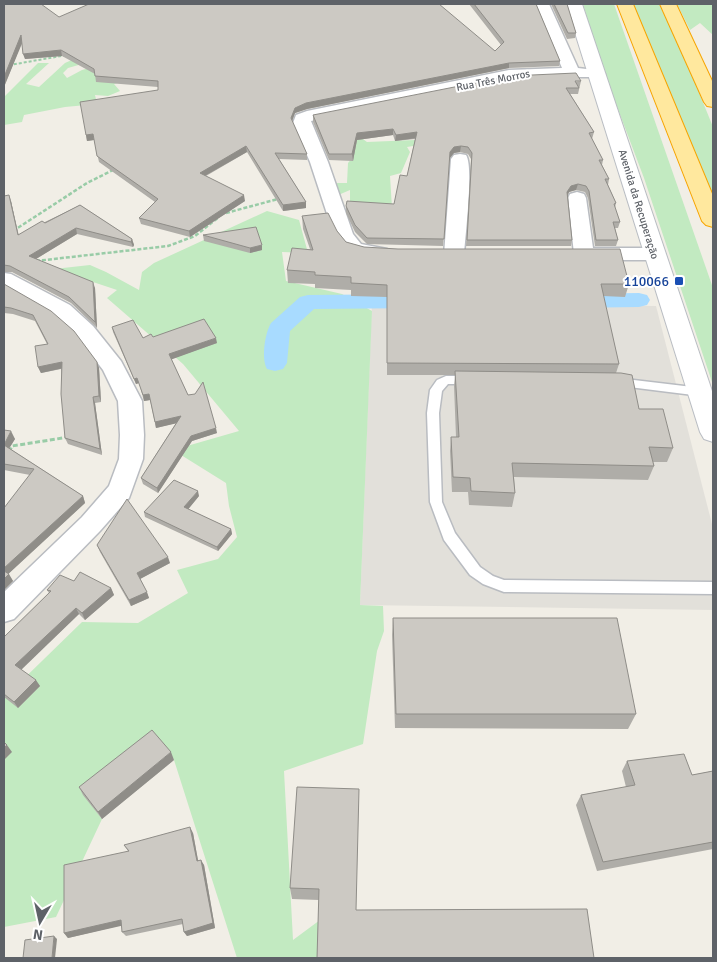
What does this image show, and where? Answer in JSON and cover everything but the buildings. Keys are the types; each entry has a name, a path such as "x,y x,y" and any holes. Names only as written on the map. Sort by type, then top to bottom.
{"highway":[{"path":"625,4 713,221"},
{"path":"668,4 713,102"}],"main road":[{"name":"Avenida da Recuperação","path":"574,4 713,432"}],"street":[{"path":"542,4 572,73"},
{"name":"Rua Três Morros","path":"398,254 364,252 349,243 338,221 319,162 302,119 307,116 509,75 531,72 597,74"},
{"path":"454,254 460,159"},
{"path":"578,198 575,254 655,254"},
{"path":"4,610 91,524 120,491 131,459 132,435 130,401 113,366 85,331 62,310 5,282"}],"lane":[{"path":"484,380 446,380 440,383 436,390 433,413 436,502 449,536 475,571 488,580 504,586 713,588"},
{"path":"607,382 635,383 701,392"}],"path":[{"path":"4,66 71,55"},
{"path":"13,231 87,183 123,167"},
{"path":"33,262 175,246 197,237 222,214 282,198"},
{"path":"4,459 12,446 75,437"}],"shaded area":[{"path":"372,302 656,306 713,528 713,610 360,605"}],"green space":[{"path":"583,4 614,4 713,288 713,385 644,178 602,67"},
{"path":"633,4 659,4 685,58 713,127 713,202"},
{"path":"677,4 713,4 713,35 700,23 690,30"},
{"path":"83,55 82,64 68,68 63,73 67,78 82,70 111,62 129,80 114,84 120,91 108,96 95,95 97,104 65,107 24,115 22,122 4,125 4,97 38,63 49,63 26,84 39,87 65,63"},
{"path":"360,137 367,142 415,140 419,145 407,147 410,152 401,173 390,176 392,208 350,205 350,190 336,196 330,183 347,183 348,163 354,156 346,139"},
{"path":"267,211 299,220 308,253 282,252 286,281 342,294 372,311 360,605 383,606 384,631 377,651 363,744 284,771 293,940 320,920 319,958 237,958 174,760 155,738 84,795 102,819 56,917 4,927 4,698 82,622 138,623 188,593 177,570 218,559 237,537 229,506 226,483 173,450 239,431 183,364 107,298 117,290 54,269 90,265 139,290 142,272 154,263"}],"waterway":[{"path":"569,301 639,300"},
{"path":"275,363 279,328 308,302 423,301"}],"place":[{"name":"110066","path":"679,281"}]}
